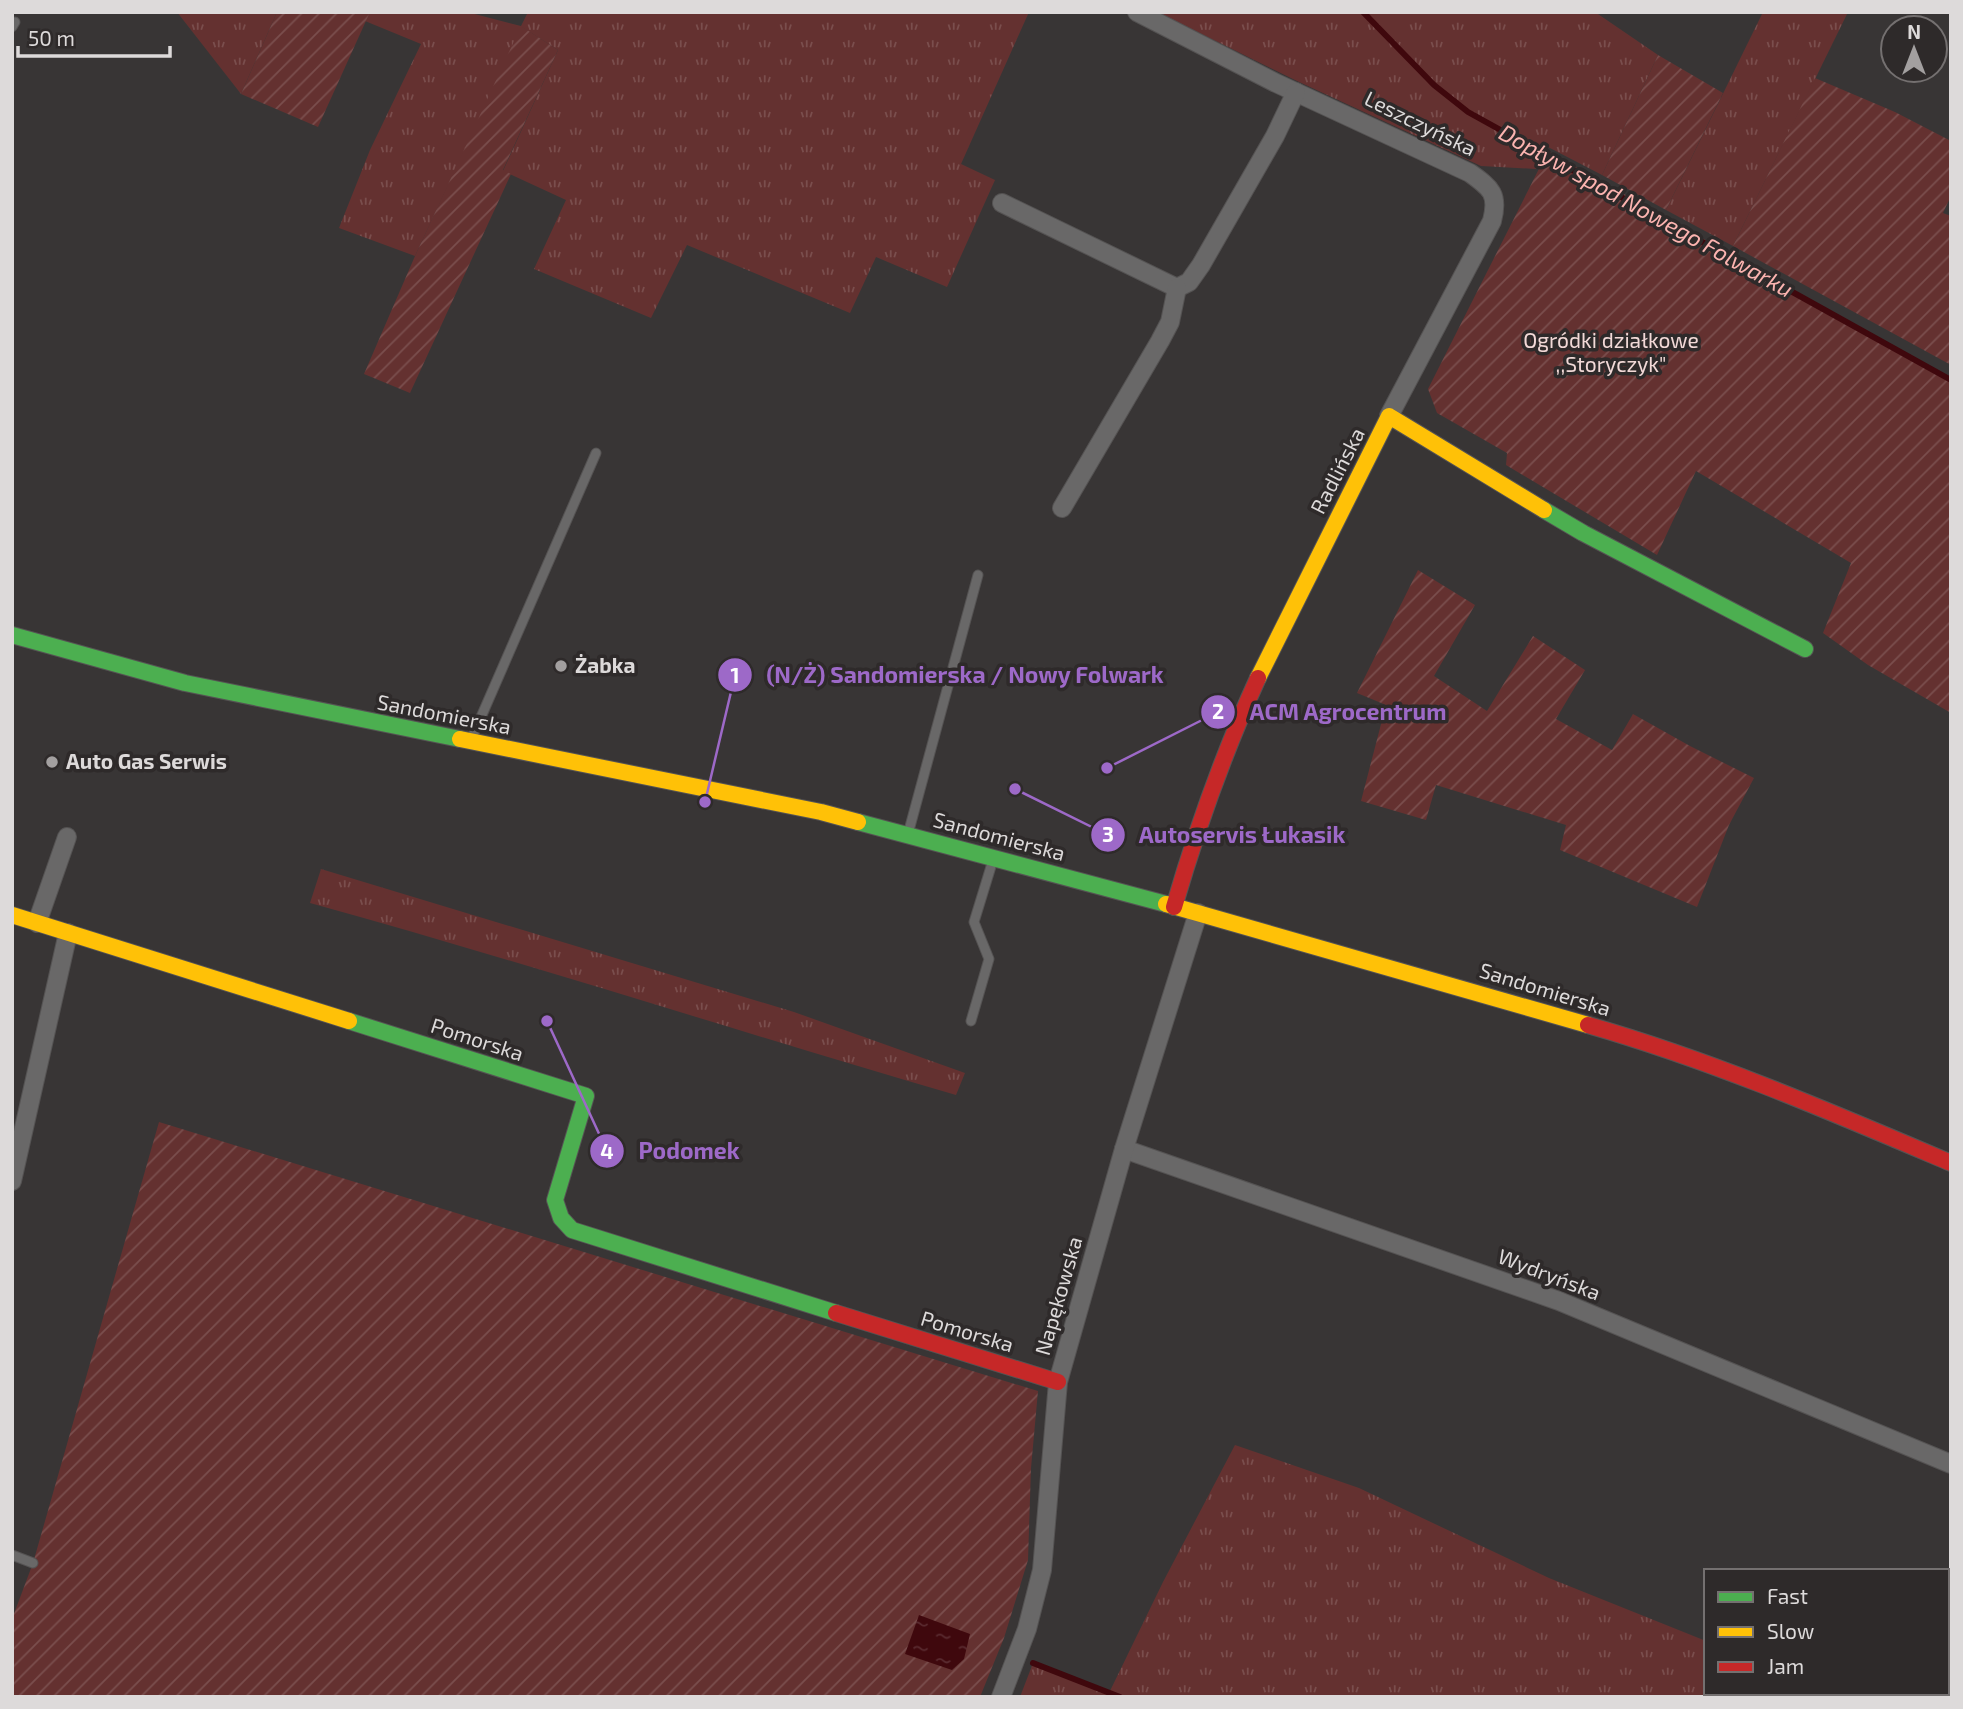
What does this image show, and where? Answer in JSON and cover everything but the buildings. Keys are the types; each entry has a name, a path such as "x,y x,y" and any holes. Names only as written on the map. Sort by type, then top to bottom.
{"street":[{"name":"Leszczyńska","path":"1137,12 1296,92 1470,173 1486,184 1493,194 1495,208 1492,220 1389,416"},
{"path":"1177,288 1189,282 1201,265 1265,155 1296,92"},
{"path":"1002,202 1177,288"},
{"path":"1062,508 1170,322 1177,288"},
{"name":"Radlińska","path":"1174,907 1214,777 1278,635 1389,416 1583,533 1805,649"},
{"name":"Sandomierska","path":"12,635 185,683 821,812 908,834 1449,984 1657,1045 1781,1091 1951,1163"},
{"path":"37,923 66,838"},
{"name":"Napękowska","path":"1001,1697 1027,1629 1042,1570 1058,1382 1124,1149 1198,914"},
{"name":"Pomorska","path":"12,915 586,1096 555,1200 561,1218 572,1230 1058,1382"},
{"path":"12,1180 68,933"},
{"name":"Wydryńska","path":"1124,1149 1559,1301 1951,1464"}],"lane":[{"path":"470,742 596,453"},
{"path":"908,834 978,575"},
{"path":"971,1021 989,959 974,922 993,858"},
{"path":"12,1555 33,1563"}],"green space":[{"path":"177,12 277,12 241,94"},
{"path":"277,12 370,12 318,127 241,94"},
{"path":"370,12 467,12 521,26 528,12 1029,12 961,164 995,180 947,287 876,257 850,313 687,245 651,318 534,269 566,200 503,171 558,50 522,27 415,256 339,228 370,150 421,44 365,21"},
{"path":"1157,12 1595,12 1658,55 1602,175 1548,147 1536,169 1481,166 1297,81"},
{"path":"1763,12 1848,12 1733,246 1666,210"},
{"path":"521,26 558,50 503,170 511,174 410,393 364,374"},
{"path":"1658,55 1723,93 1666,210 1602,175"},
{"path":"1815,78 1895,112 1951,141 1951,196 1943,213 1951,216 1951,365 1733,246"},
{"name":"Ogródki działkowe ,,Storyczyk\"","path":"1548,151 1951,379 1951,713 1868,665 1823,633 1851,563 1696,471 1657,555 1506,465 1507,453 1437,413 1428,389"},
{"path":"1418,570 1475,605 1434,676 1487,711 1533,636 1585,670 1556,719 1612,750 1633,714 1754,778 1729,825 1697,907 1560,850 1566,825 1436,785 1426,820 1361,801 1386,705 1357,693"},
{"path":"321,869 794,1012 965,1073 956,1095 310,903"},
{"path":"159,1122 1038,1391 1031,1468 1028,1560 1004,1638 980,1697 12,1697 12,1619 33,1563"},
{"path":"1235,1445 1359,1488 1549,1578 1704,1640 1704,1695 1843,1697 1020,1697 1033,1663 1109,1693 1163,1582"}],"water":[{"path":"919,1615 970,1634 964,1659 952,1670 905,1654"}],"waterway":[{"name":"Dopływ spod Nowego Folwarku","path":"1363,12 1434,85 1468,112 1951,380"},
{"path":"1033,1663 1120,1697"}],"traffic: fast":[{"path":"1544,510 1805,649"},
{"path":"12,635 185,683 460,739"},
{"path":"858,822 1166,904"},
{"path":"349,1021 586,1096 555,1200 561,1218 572,1230 836,1313"}],"traffic: slow":[{"path":"1258,678 1389,416 1544,510"},
{"path":"460,739 821,812 858,822"},
{"path":"1166,904 1588,1025"},
{"path":"12,915 349,1021"}],"traffic: jam":[{"path":"1174,907 1212,791 1258,678"},
{"path":"1588,1025 1726,1071 1951,1163"},
{"path":"836,1313 1058,1382"}],"place":[{"name":"Żabka","path":"561,666"},
{"name":"Auto Gas Serwis","path":"52,762"},
{"name":"ACM Agrocentrum","path":"1107,768"},
{"name":"Autoservis Łukasik","path":"1015,789"},
{"name":"(N/Ż) Sandomierska / Nowy Folwark","path":"705,802"},
{"name":"Podomek","path":"547,1021"}]}
